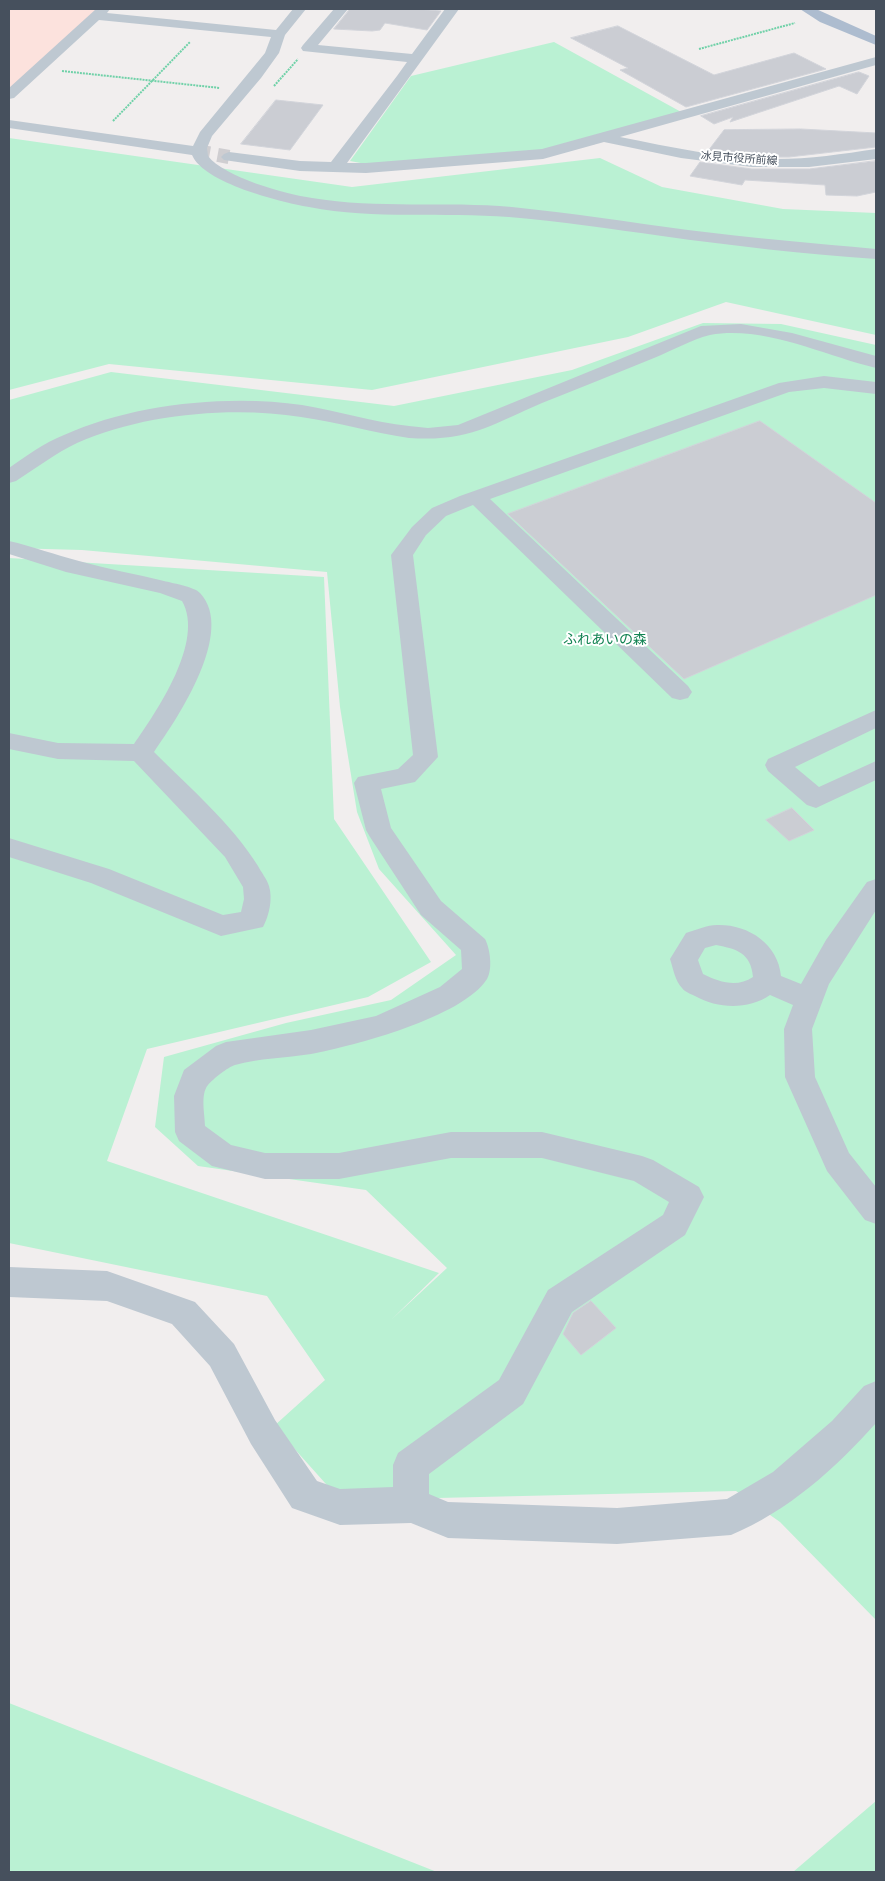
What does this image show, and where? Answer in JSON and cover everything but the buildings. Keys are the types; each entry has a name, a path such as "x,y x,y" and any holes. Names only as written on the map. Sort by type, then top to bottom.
{"main road":[{"path":"807,9 876,41"}],"street":[{"path":"300,9 279,34 266,60 205,135 200,146 199,156 204,164 282,197 337,207 508,212 715,238 876,254"},
{"path":"308,48 341,9"},
{"path":"334,168 452,9"},
{"path":"9,95 100,12 204,27 279,34"},
{"path":"308,48 416,59"},
{"path":"229,157 300,166 366,168 543,154 604,139 876,61"},
{"path":"9,124 196,151"},
{"name":"冰見市役所前線","path":"604,139 691,156 753,161 800,163 876,154"},
{"path":"9,477 43,454 72,439 113,424 175,413 256,406 424,434 474,429 512,409 706,330 739,329 765,332 876,362"},
{"path":"411,1505 412,1465 510,1392 560,1301 674,1225 688,1197 642,1169 542,1145 451,1145 339,1166 265,1166 223,1157 190,1132 189,1096 194,1080 226,1054 311,1042 382,1026 450,995 476,972 474,946 431,908 379,830 367,783 406,776 426,757 402,555 419,531 439,512 476,497 786,388 824,382 876,388"},
{"path":"476,497 680,692"},
{"path":"9,547 74,567 166,588 191,596 200,615 196,653 162,722 141,753"},
{"path":"876,718 776,765 816,799 876,770"},
{"path":"9,741 58,751 141,753 234,850 256,886 257,898 253,920 221,926 100,876 9,847"},
{"path":"876,889 836,948 816,982 798,1029 800,1077 838,1162 876,1210"},
{"path":"767,982 809,999"},
{"path":"9,1282 108,1286 183,1313 222,1355 263,1432 304,1495 340,1507 411,1505 448,1520 511,1520 617,1526 731,1516 786,1485 844,1433 876,1398"}],"path":[{"path":"699,49 820,16"},
{"path":"97,138 204,27"},
{"path":"273,87 308,48"},
{"path":"37,68 224,88"}],"shaded area":[{"path":"9,9 97,9 9,90"}],"green space":[{"path":"554,42 683,113 543,150 366,164 350,161 411,76"},
{"path":"9,138 352,187 600,158 662,187 783,209 876,213 876,335 726,302 628,337 372,390 109,364 9,390"},
{"name":"ふれあいの森","path":"703,323 781,324 876,345 876,1620 780,1522 736,1491 437,1498 334,1493 274,1426 325,1380 267,1296 9,1243 9,558 324,577 334,819 431,962 368,997 147,1049 107,1161 439,1273 391,1320 447,1268 366,1190 198,1166 155,1127 164,1057 286,1023 391,1000 456,955 379,869 357,812 340,707 327,572 82,550 9,548 9,400 111,372 394,406 572,370"},
{"path":"9,1703 437,1872 9,1872"},
{"path":"876,1801 876,1872 793,1872"}],"tunnel":[{"path":"196,151 229,157"}]}
